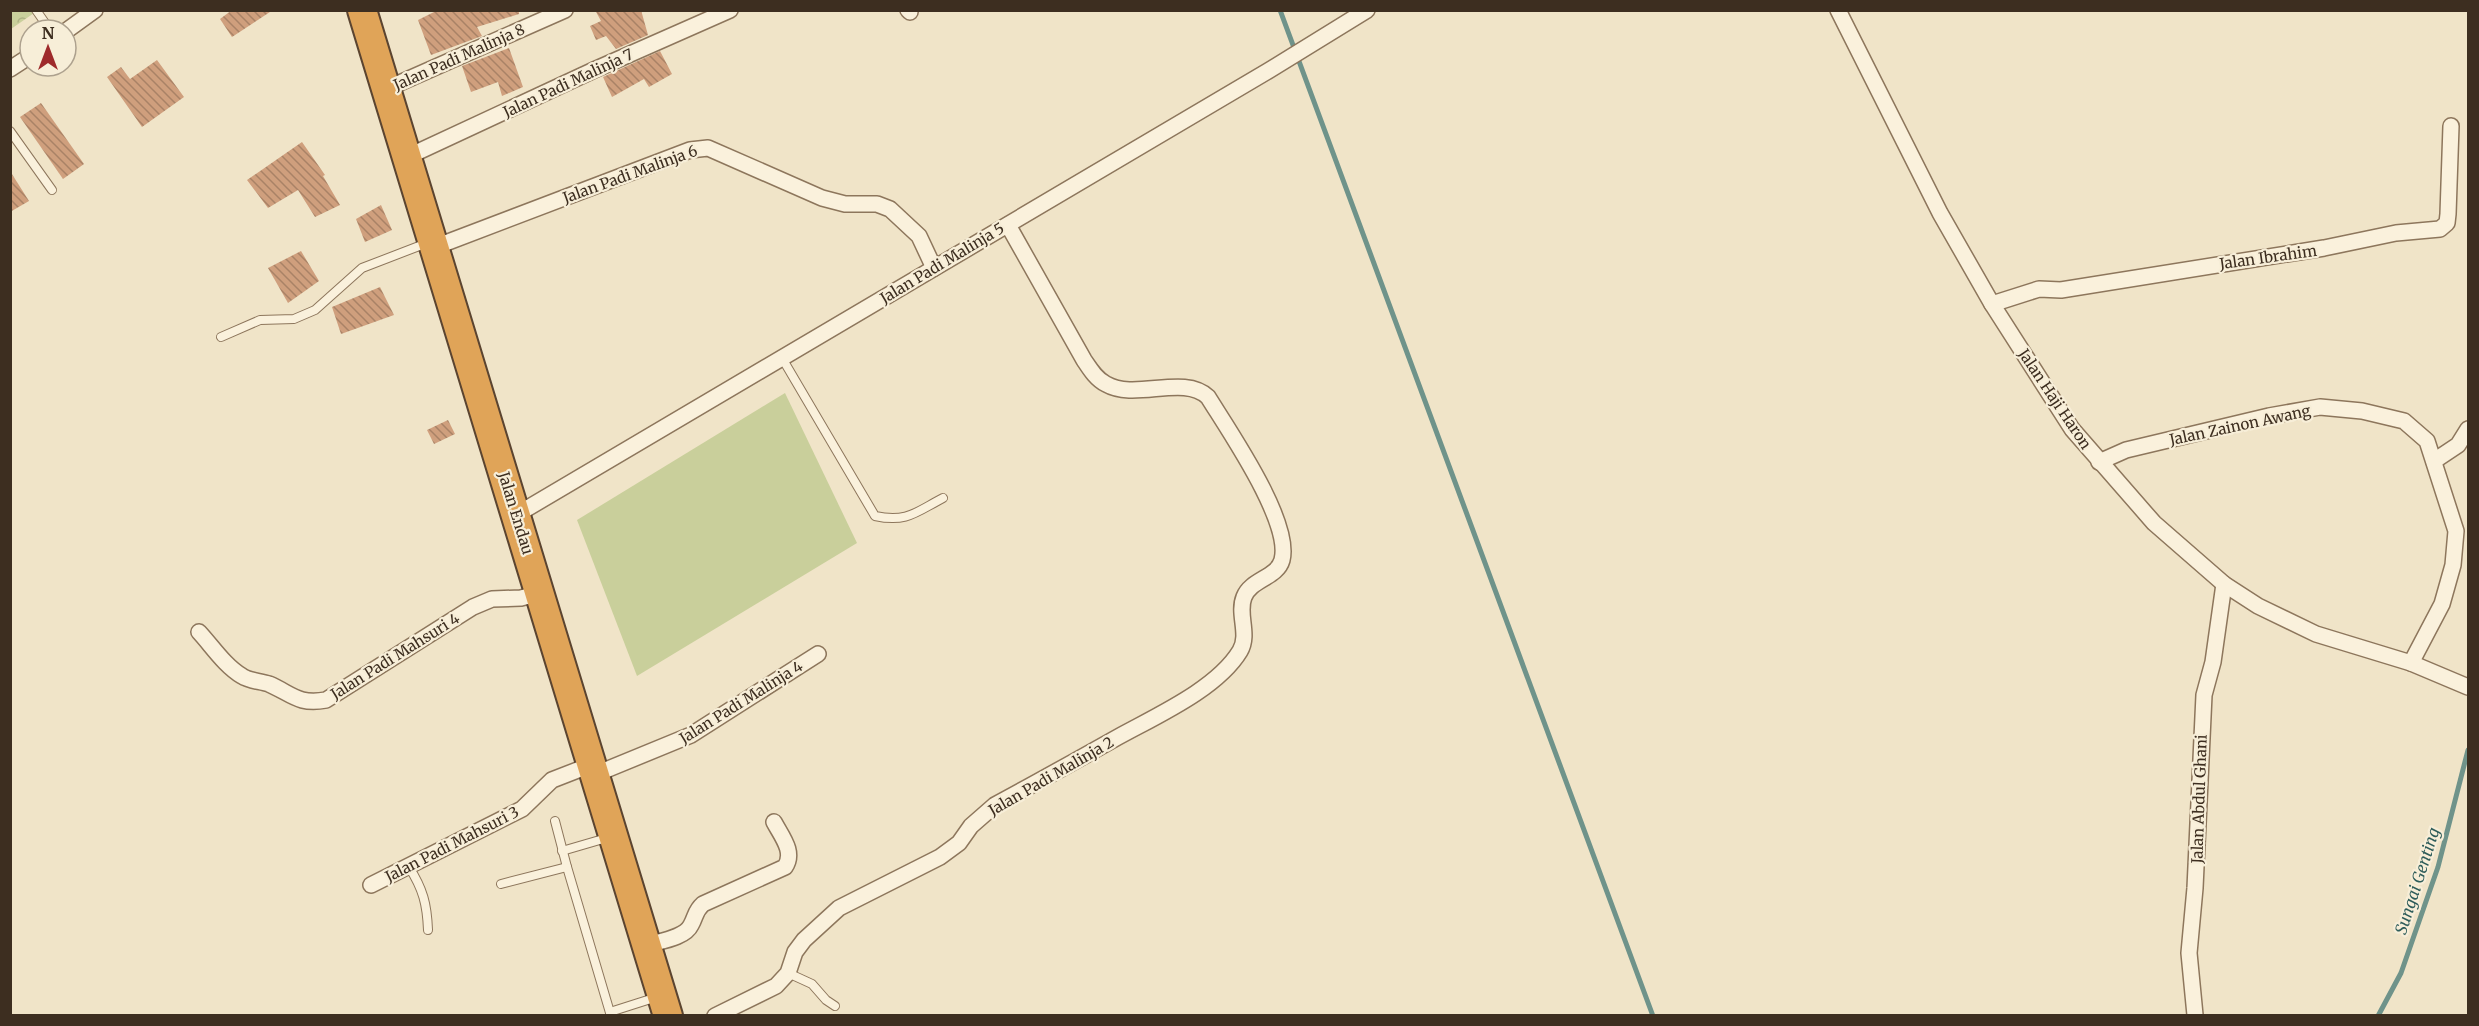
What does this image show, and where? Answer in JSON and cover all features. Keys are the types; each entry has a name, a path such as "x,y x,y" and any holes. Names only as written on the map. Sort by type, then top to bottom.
{"highway":[{"name":"Jalan Endau","path":"362,10 665,1006"}],"street":[{"path":"78,23 96,10"},
{"name":"Jalan Padi Malinja 8","path":"386,89 565,10"},
{"name":"Jalan Padi Malinja 7","path":"407,157 730,10"},
{"name":"Jalan Padi Malinja 5","path":"516,515 1269,71 1367,10"},
{"name":"Jalan Haji Haron","path":"1838,10 1940,213 1992,304 2072,429 2154,523 2224,584 2258,606 2316,634 2410,663 2465,686"},
{"name":"Jalan Ibrahim","path":"1992,304 2039,289 2061,290 2324,248 2396,233 2440,229 2446,223 2448,214 2451,126"},
{"name":"Jalan Padi Malinja 6","path":"434,244 690,150 708,148 822,198 845,204 877,204 890,209 919,236 934,268"},
{"name":"Jalan Padi Malinja 2","path":"715,1016 776,986 788,973 795,952 804,940 839,908 940,857 959,843 971,826 995,806 1191,696 1229,665 1244,642 1242,608 1244,595 1252,586 1277,569 1281,562 1284,543 1274,513 1243,454 1204,393 1188,388 1120,389 1107,385 1096,376 1084,360 1008,225"},
{"name":"Jalan Zainon Awang","path":"2099,462 2138,448 2269,416 2320,407 2362,411 2404,421 2427,441 2456,531 2453,565 2442,604 2410,663"},
{"path":"2434,461 2458,445 2469,429"},
{"name":"Jalan Abdul Ghani","path":"2195,1015 2189,953 2195,888 2204,695 2213,662 2224,584"},
{"name":"Jalan Padi Mahsuri 4","path":"199,632 229,666 243,677 269,684 292,697 310,703 326,700 474,607 492,599 521,598 540,593"},
{"name":"Jalan Padi Malinja 4","path":"594,769 692,735 818,654"},
{"name":"Jalan Padi Mahsuri 3","path":"372,885 522,809 552,780 594,769"},
{"path":"647,945 687,932 696,910 703,904 785,867 790,860 790,852 774,822"}],"lane":[{"path":"10,131 52,190"},
{"path":"221,338 260,320 294,319 315,310 362,268 434,244"},
{"path":"782,358 875,516 891,520 905,519 943,498"},
{"path":"555,821 611,1014 665,1006"},
{"path":"562,851 614,836"},
{"path":"409,867 418,881 427,905 428,930"},
{"path":"501,884 567,867"},
{"path":"788,973 812,984 826,1000 835,1006"}],"green space":[{"path":"11,11 37,11 27,18 18,18 18,24 11,29"},
{"path":"785,393 857,543 637,676 577,520"}],"building":[{"path":"232,10 273,10 232,37 220,19"},
{"path":"438,10 519,10 519,14 477,27 482,36 431,55 418,20"},
{"path":"595,10 641,10 648,35 616,49 606,36 596,40 590,26 601,21"},
{"path":"509,48 523,87 502,96 498,82 471,92 462,66"},
{"path":"660,51 672,74 649,87 644,79 612,97 603,77"},
{"path":"157,60 184,97 142,127 107,77 121,67 130,79"},
{"path":"41,103 84,164 63,179 20,117"},
{"path":"302,142 325,175 323,176 340,205 315,217 298,190 268,208 247,180"},
{"path":"10,171 29,201 10,212"},
{"path":"381,205 392,230 365,242 356,219"},
{"path":"301,251 319,281 288,303 268,268"},
{"path":"380,287 394,315 341,334 332,307"},
{"path":"448,420 455,434 434,444 427,430"}],"waterway":[{"path":"1280,10 1653,1016"},
{"name":"Sungai Genting","path":"2378,1016 2401,973 2438,867 2468,750"}]}
